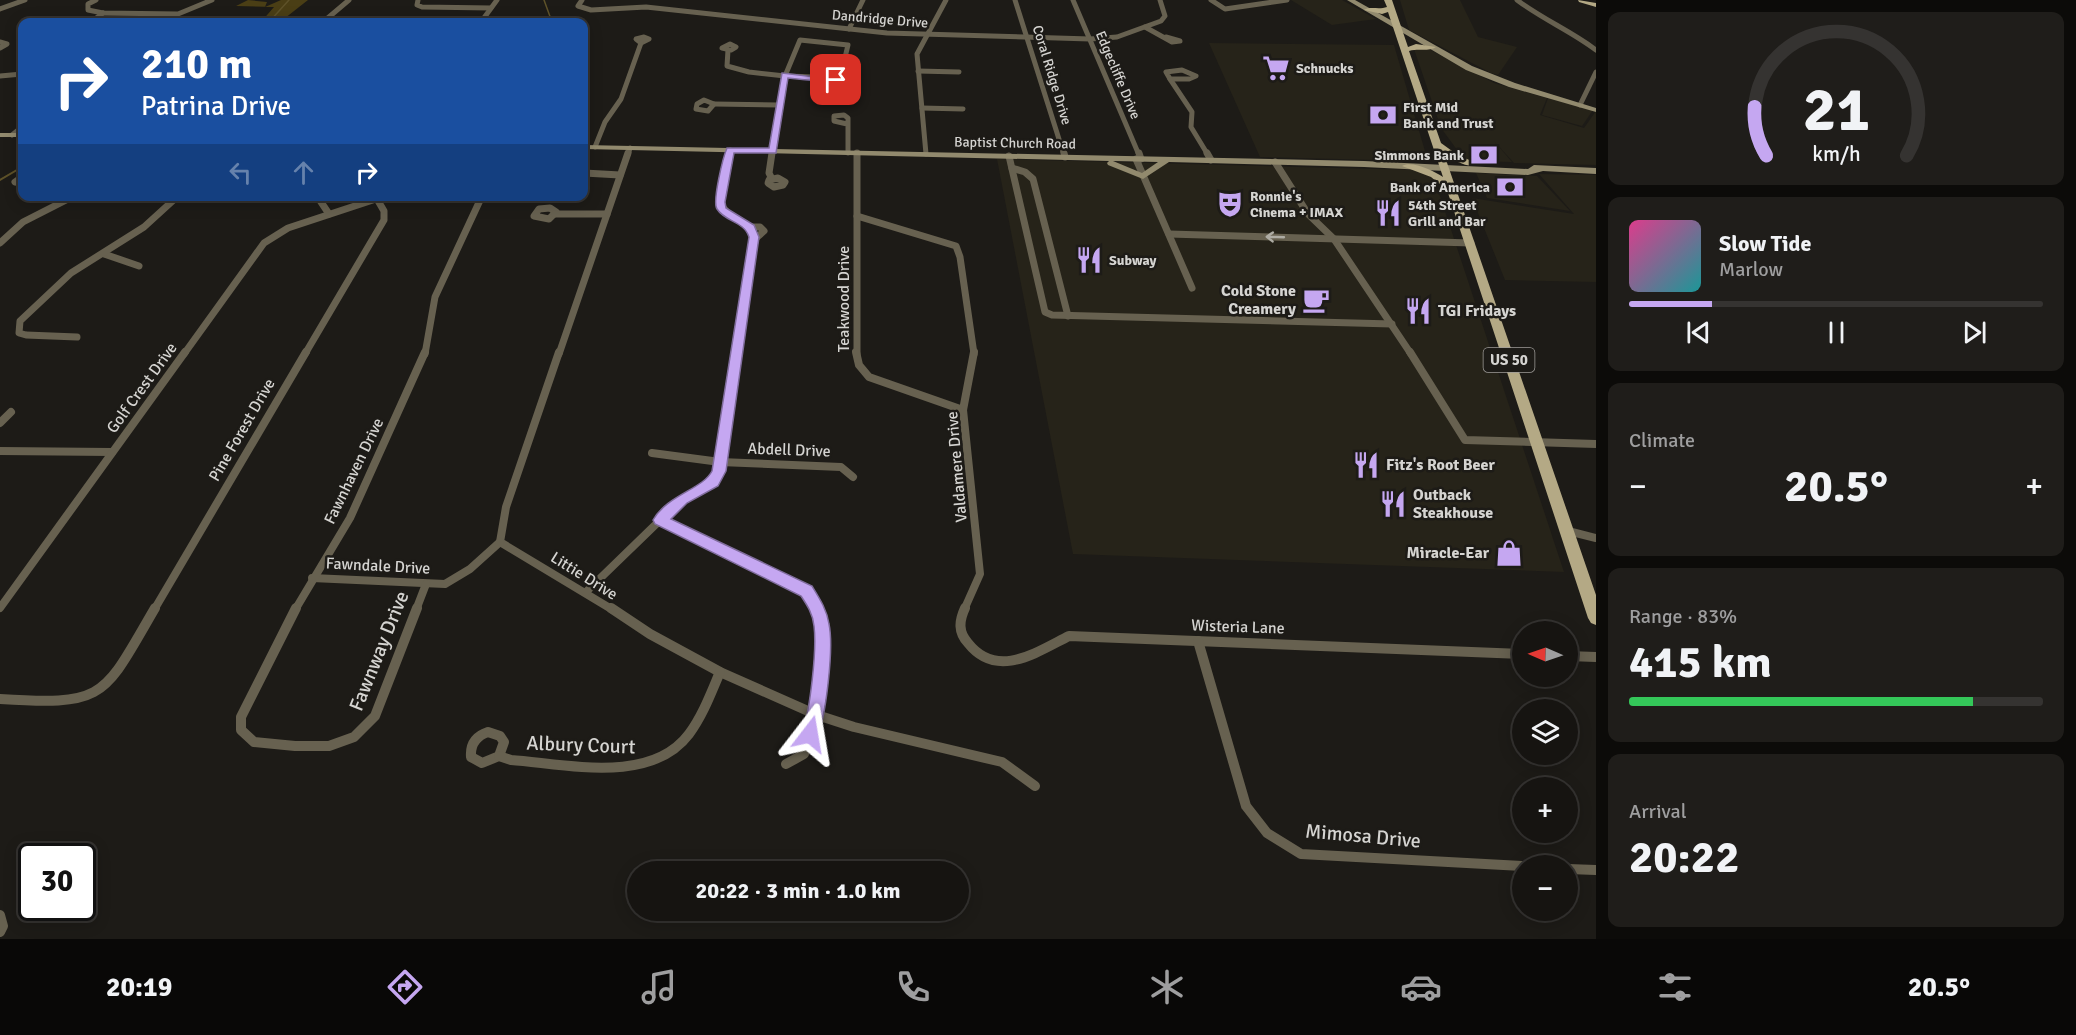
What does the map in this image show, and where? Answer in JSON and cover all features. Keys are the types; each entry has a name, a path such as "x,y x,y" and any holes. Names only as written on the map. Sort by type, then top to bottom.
{"main road":[{"path":"1582,0 1596,5"},
{"path":"1368,10 1382,12 1390,4"},
{"name":"US 50","path":"1390,4 1596,618"},
{"path":"1406,50 1416,46 1432,47"},
{"path":"1438,145 1456,158 1475,164"},
{"path":"1407,166 1434,175 1452,189"}],"street":[{"path":"0,9 17,5 25,0"},
{"path":"96,0 89,8 103,13 178,14 212,0"},
{"path":"328,18 349,0"},
{"path":"418,0 417,5 422,7 491,8"},
{"path":"484,18 496,0"},
{"name":"Dandridge Drive","path":"582,0 578,6 591,10 646,7 926,35 1090,39 1117,38 1164,18 1160,0"},
{"path":"646,7 649,0"},
{"path":"849,29 863,0"},
{"path":"926,154 917,54 946,0"},
{"name":"Coral Ridge Drive","path":"1016,0 1065,157"},
{"name":"Edgecliffe Drive","path":"1073,0 1139,159 1143,176 1192,288"},
{"path":"1211,0 1221,8 1287,0"},
{"path":"1350,0 1458,63 1492,78 1596,110"},
{"path":"1517,0 1544,20 1578,36 1596,50"},
{"path":"96,18 103,13"},
{"path":"1145,27 1166,37"},
{"path":"771,178 769,173 785,75 800,40 848,45 842,61 841,75"},
{"path":"0,42 7,44 0,48"},
{"path":"595,147 605,122 621,99 641,43"},
{"path":"728,50 726,62 732,69 831,78 841,82 849,80 841,75 831,78"},
{"path":"1169,79 1189,79 1196,76 1191,72 1171,69 1166,72 1169,79 1192,112 1191,126 1211,160"},
{"path":"918,71 959,72"},
{"path":"1580,105 1596,72"},
{"path":"0,76 18,74"},
{"path":"714,104 779,105"},
{"path":"922,108 963,109"},
{"name":"Teakwood Drive","path":"847,124 853,153 857,216 859,365 869,377 963,410"},
{"path":"4,135 18,129"},
{"name":"Baptist Church Road","path":"588,147 1211,160 1445,167 1508,172 1541,169"},
{"path":"500,542 506,507 630,148"},
{"path":"586,592 682,499 713,482 720,462 754,240 750,227 723,211 720,202 730,150"},
{"path":"1010,156 1045,312 1068,316 1392,324"},
{"path":"1098,158 1143,176 1168,160"},
{"path":"1275,162 1308,214 1334,239 1392,324 1465,440 1596,444"},
{"name":"Baptist Church Road","path":"1445,167 1475,164 1596,171"},
{"path":"1012,168 1025,172 1034,179 1068,316"},
{"path":"588,173 620,175"},
{"path":"0,243 23,222 64,201"},
{"path":"77,337 26,335 17,329 21,321 62,279 104,254 161,215 174,201"},
{"path":"320,201 329,214"},
{"name":"Golf Crest Drive","path":"0,608 3,598 264,243 278,232 371,201"},
{"name":"Pine Forest Drive","path":"0,699 79,701 92,697 106,687 116,675 384,220 382,201"},
{"name":"Fawnhaven Drive","path":"295,746 254,742 242,730 241,717 285,626 350,518 419,368 429,341 435,297 480,201"},
{"path":"555,214 607,214"},
{"name":"Valdamere Drive","path":"857,216 940,239 956,246 960,257 974,354 963,410 980,574 977,590 964,610 960,626 965,642"},
{"path":"1169,234 1471,243"},
{"path":"104,254 140,266"},
{"path":"0,423 11,412"},
{"path":"0,451 112,452"},
{"name":"Abdell Drive","path":"652,453 720,462 841,467 853,477"},
{"path":"660,520 807,591 818,609 822,627 817,715 804,754 786,764"},
{"path":"1568,531 1593,534"},
{"name":"Fawndale Drive","path":"312,578 446,584 458,578 492,552 500,542"},
{"name":"Littie Drive","path":"500,542 586,592 650,634 720,672 817,715 854,728 1002,762 1035,786"},
{"name":"Fawnway Drive","path":"295,746 329,746 354,737 366,728 375,716 426,584"},
{"name":"Wisteria Lane","path":"965,642 979,655 993,662 1026,660 1039,649 1069,636 1512,654"},
{"name":"Mimosa Drive","path":"1198,640 1246,806 1267,832 1282,844 1301,854 1512,865"},
{"path":"1578,656 1596,657"},
{"name":"Albury Court","path":"499,756 511,760 627,768 644,765 673,752 698,725 720,672"},
{"path":"1578,869 1596,870"},
{"path":"0,915 3,926 0,932"}],"shaded area":[{"path":"248,0 267,2 265,7 236,6"},
{"path":"281,0 308,0 285,18 264,18 274,7 266,7"},
{"path":"1291,0 1342,0 1376,19 1332,25"},
{"path":"1400,0 1460,0 1478,37 1517,47 1498,75 1491,73 1409,30"},
{"path":"1209,43 1394,45 1427,158 1415,161 1260,157"},
{"path":"1425,47 1494,83 1547,98 1540,115 1584,128 1596,111 1596,165 1514,163 1494,141 1512,162 1468,161 1463,158 1441,128 1414,49"},
{"path":"1548,98 1593,110 1582,126 1542,115"},
{"path":"997,159 1416,170 1434,178 1564,572 1073,554"},
{"path":"1476,173 1537,176 1570,211 1487,198"},
{"path":"1539,174 1596,175 1596,282 1505,280 1472,198 1574,214"}],"waterway":[{"path":"273,18 289,0"},
{"path":"544,0 551,18"},
{"path":"0,180 18,169"}],"place":[{"name":"Schnucks","path":"1276,68"},
{"name":"First Mid Bank and Trust","path":"1383,115"},
{"name":"Simmons Bank","path":"1484,155"},
{"name":"Bank of America","path":"1510,187"},
{"name":"Ronnie's Cinema + IMAX","path":"1230,204"},
{"name":"54th Street Grill and Bar","path":"1388,213"},
{"name":"Subway","path":"1089,260"},
{"name":"Cold Stone Creamery","path":"1316,300"},
{"name":"TGI Fridays","path":"1418,311"},
{"name":"Fitz's Root Beer","path":"1366,465"},
{"name":"Outback Steakhouse","path":"1393,504"},
{"name":"Miracle-Ear","path":"1509,553"}],"route":[{"path":"810,734 817,715 822,627 818,609 807,591 660,520 682,499 705,489 713,482 719,471 754,237 751,227 730,216 722,209 720,202 730,150 773,151 785,75 836,80"}]}
